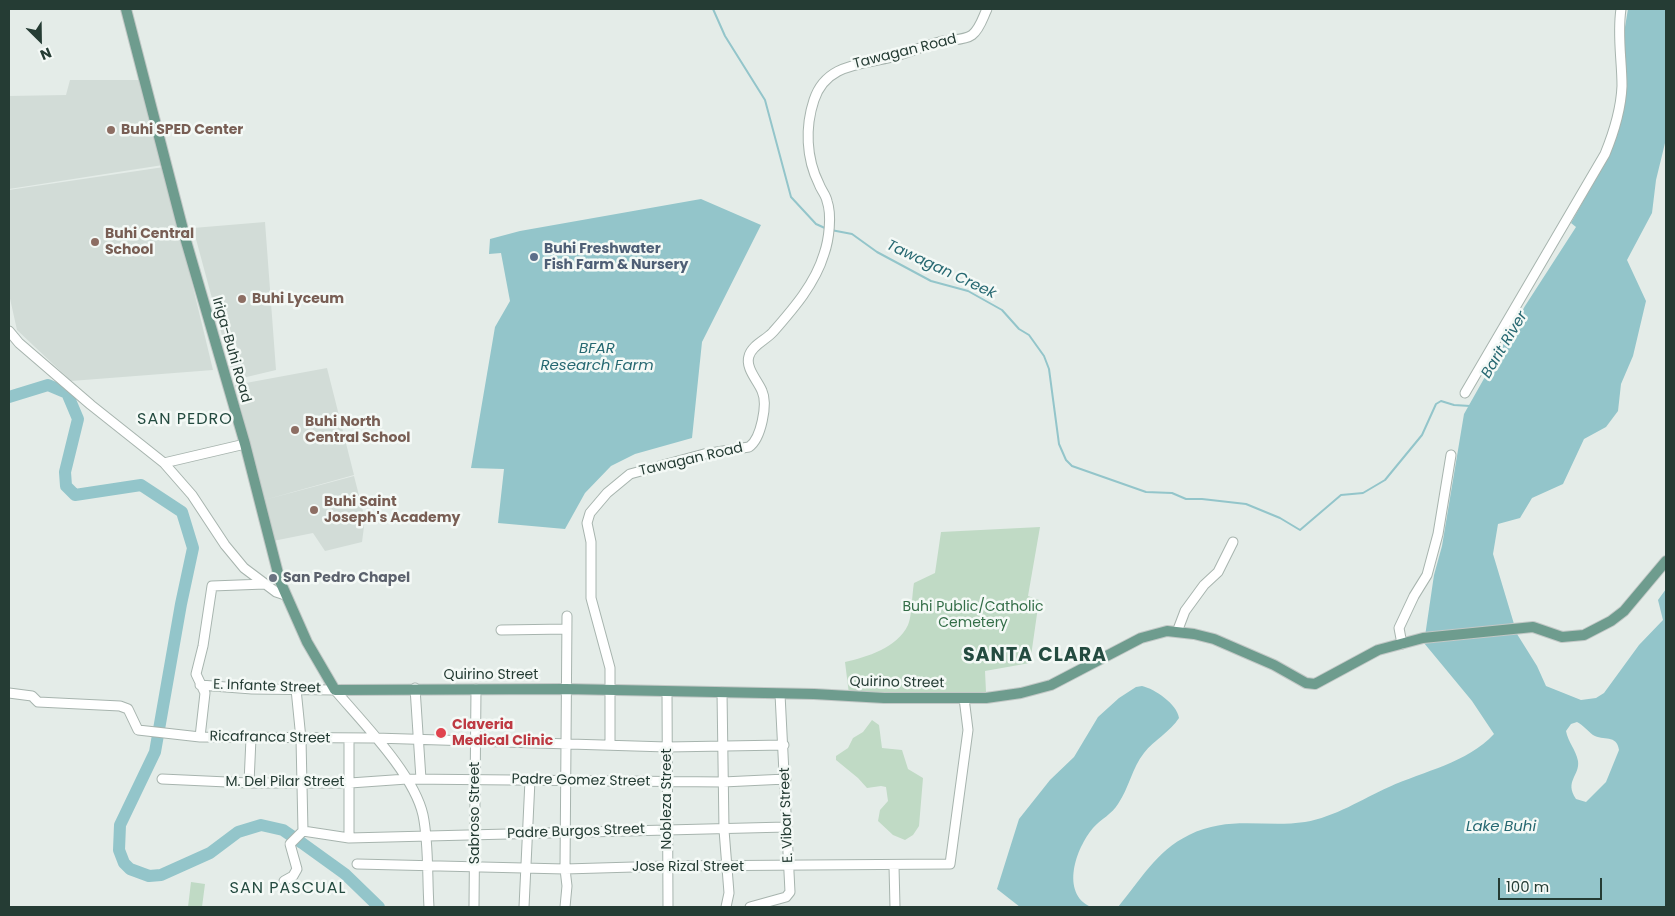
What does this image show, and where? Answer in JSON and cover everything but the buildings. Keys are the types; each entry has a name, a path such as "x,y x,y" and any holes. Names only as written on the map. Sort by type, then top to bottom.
{"main road":[{"name":"Iriga-Buhi Road","path":"126,9 186,242 245,444 285,595 307,642 335,690"},
{"name":"Quirino Street","path":"335,690 415,688 476,690 566,689 884,698 1006,696 1043,688 1076,673 1141,638 1158,632 1177,632 1214,639 1274,665 1306,683 1315,684 1378,650 1422,638 1533,627 1568,638 1584,635 1611,621 1624,611 1666,561"}],"street":[{"name":"Tawagan Road","path":"610,745 610,668 590,592 591,542 587,523 590,513 607,493 630,474 704,454 752,444 757,438 764,398 749,364 749,356 756,346 772,334 812,284 825,253 829,220 828,202 818,184 807,137 814,99 819,87 834,74 853,64 889,58 939,42 970,36 975,32 987,9"},
{"path":"1465,393 1606,154 1618,118 1622,94 1618,32 1621,9"},
{"path":"9,331 19,343 90,405 164,463 192,495 239,562 249,573 259,577 276,592 285,595"},
{"path":"164,463 245,444"},
{"path":"1402,644 1399,628 1414,596 1427,575 1438,534 1451,455"},
{"path":"1177,632 1185,611 1204,586 1218,572 1233,542"},
{"path":"200,737 205,693 196,674 203,646 212,586 265,584"},
{"path":"565,907 567,886 565,869 567,616"},
{"path":"501,630 567,630"},
{"name":"E. Infante Street","path":"200,685 335,690"},
{"path":"415,688 421,779"},
{"path":"284,881 293,876 297,869 290,846 292,841 302,832 301,739 296,689"},
{"path":"335,690 407,779 421,808 425,836 429,907"},
{"name":"Sabroso Street","path":"474,907 476,690"},
{"name":"Nobleza Street","path":"667,691 666,830 668,907"},
{"path":"722,692 724,830 729,893 726,907"},
{"name":"Ricafranca Street","path":"9,693 32,696 38,702 120,706 128,709 138,730 200,737 375,738 667,747 784,745"},
{"name":"E. Vibar Street","path":"750,907 789,894 791,889 786,827 786,779 780,694"},
{"name":"Jose Rizal Street","path":"357,864 565,869 668,866 894,866 950,864 968,730 964,698"},
{"path":"249,783 251,738"},
{"path":"349,739 349,838"},
{"name":"M. Del Pilar Street","path":"162,779 249,783 350,783 407,779"},
{"name":"Padre Gomez Street","path":"407,779 667,782 786,779"},
{"path":"524,907 530,780"},
{"name":"Padre Burgos Street","path":"302,832 349,838 786,827"},
{"path":"894,866 895,907"}],"shaded area":[{"path":"70,80 139,80 163,165 9,189 9,96 66,95"},
{"name":"Buhi Central School","path":"164,167 213,370 71,381 17,330 9,294 9,190"},
{"name":"Buhi Lyceum","path":"265,222 276,370 234,380 193,228"},
{"name":"Buhi North Central School","path":"327,368 354,475 264,500 235,385"},
{"name":"Buhi Saint Joseph's Academy","path":"354,476 365,519 362,542 325,551 313,533 273,541 264,500"}],"green space":[{"name":"Buhi Public/Catholic Cemetery","path":"1040,527 1028,596 1039,600 1030,663 985,671 986,692 912,696 849,694 845,662 881,650 897,640 903,633 909,621 914,583 935,573 941,532"},
{"path":"872,720 879,725 882,748 902,750 908,769 923,778 919,826 913,835 905,840 893,835 878,821 880,810 888,801 886,787 867,788 836,760 836,756 848,748 853,738 863,732"},
{"path":"191,882 205,884 202,907 188,907"}],"water":[{"path":"1628,9 1666,9 1666,139 1656,180 1652,213 1627,260 1646,301 1633,356 1621,384 1618,411 1606,427 1584,439 1563,484 1532,498 1520,518 1498,524 1493,554 1517,634 1537,666 1546,686 1581,700 1596,698 1604,693 1639,645 1663,620 1658,600 1666,589 1666,907 1118,907 1158,858 1167,849 1189,835 1218,825 1290,823 1316,820 1402,781 1458,759 1483,744 1494,734 1472,701 1424,643 1434,575 1442,546 1464,414 1525,306 1576,227 1571,223 1608,156 1624,83 1624,33","holes":["1579,723 1593,735 1616,742 1619,750 1606,782 1586,802 1576,799 1573,793 1572,783 1577,771 1578,761 1566,731 1571,724"]},
{"name":"BFAR Research Farm","path":"701,199 761,225 702,342 692,438 635,454 611,466 585,493 565,529 498,523 504,469 471,468 495,327 510,301 501,253 489,254 490,239 520,231"},
{"path":"1142,686 1153,690 1165,698 1174,708 1179,718 1144,753 1136,765 1118,804 1113,811 1093,828 1081,847 1074,870 1074,881 1076,892 1081,900 1091,907 1020,907 997,889 1019,819 1050,780 1074,757 1098,717 1119,698 1136,687"}],"waterway":[{"name":"Tawagan Creek","path":"713,9 725,36 765,100 791,197 816,224 827,229"},
{"name":"Tawagan Creek","path":"831,230 852,234 877,252 931,281 968,291 1002,310 1019,329 1029,335 1044,356 1049,369 1059,444 1066,460 1072,466 1146,492 1172,493 1186,499 1246,504 1280,518 1300,530 1341,495 1363,493 1385,480 1422,435 1436,404 1441,401 1454,405 1470,406"},
{"path":"9,397 48,385 67,393 78,419 65,472 66,486 75,495 141,485 182,512 193,548 181,604 155,752 120,825 119,850 124,863 130,869 149,876 161,875 210,853 238,832 261,825 283,830 302,843 345,874 379,907"}],"place":[{"name":"Buhi SPED Center","path":"111,130"},
{"name":"Buhi Central School","path":"95,242"},
{"name":"Buhi Freshwater Fish Farm & Nursery","path":"534,257"},
{"name":"Buhi Lyceum","path":"242,299"},
{"name":"Buhi North Central School","path":"295,430"},
{"name":"Buhi Saint Joseph's Academy","path":"314,510"},
{"name":"San Pedro Chapel","path":"273,578"},
{"name":"Claveria Medical Clinic","path":"441,733"}],"district":[{"name":"SAN PEDRO","path":"185,420"},
{"name":"SANTA CLARA","path":"1035,656"},
{"name":"SAN PASCUAL","path":"288,889"}],"water label":[{"name":"Barit River","path":"1505,345"},
{"name":"Lake Buhi","path":"1501,827"}]}
